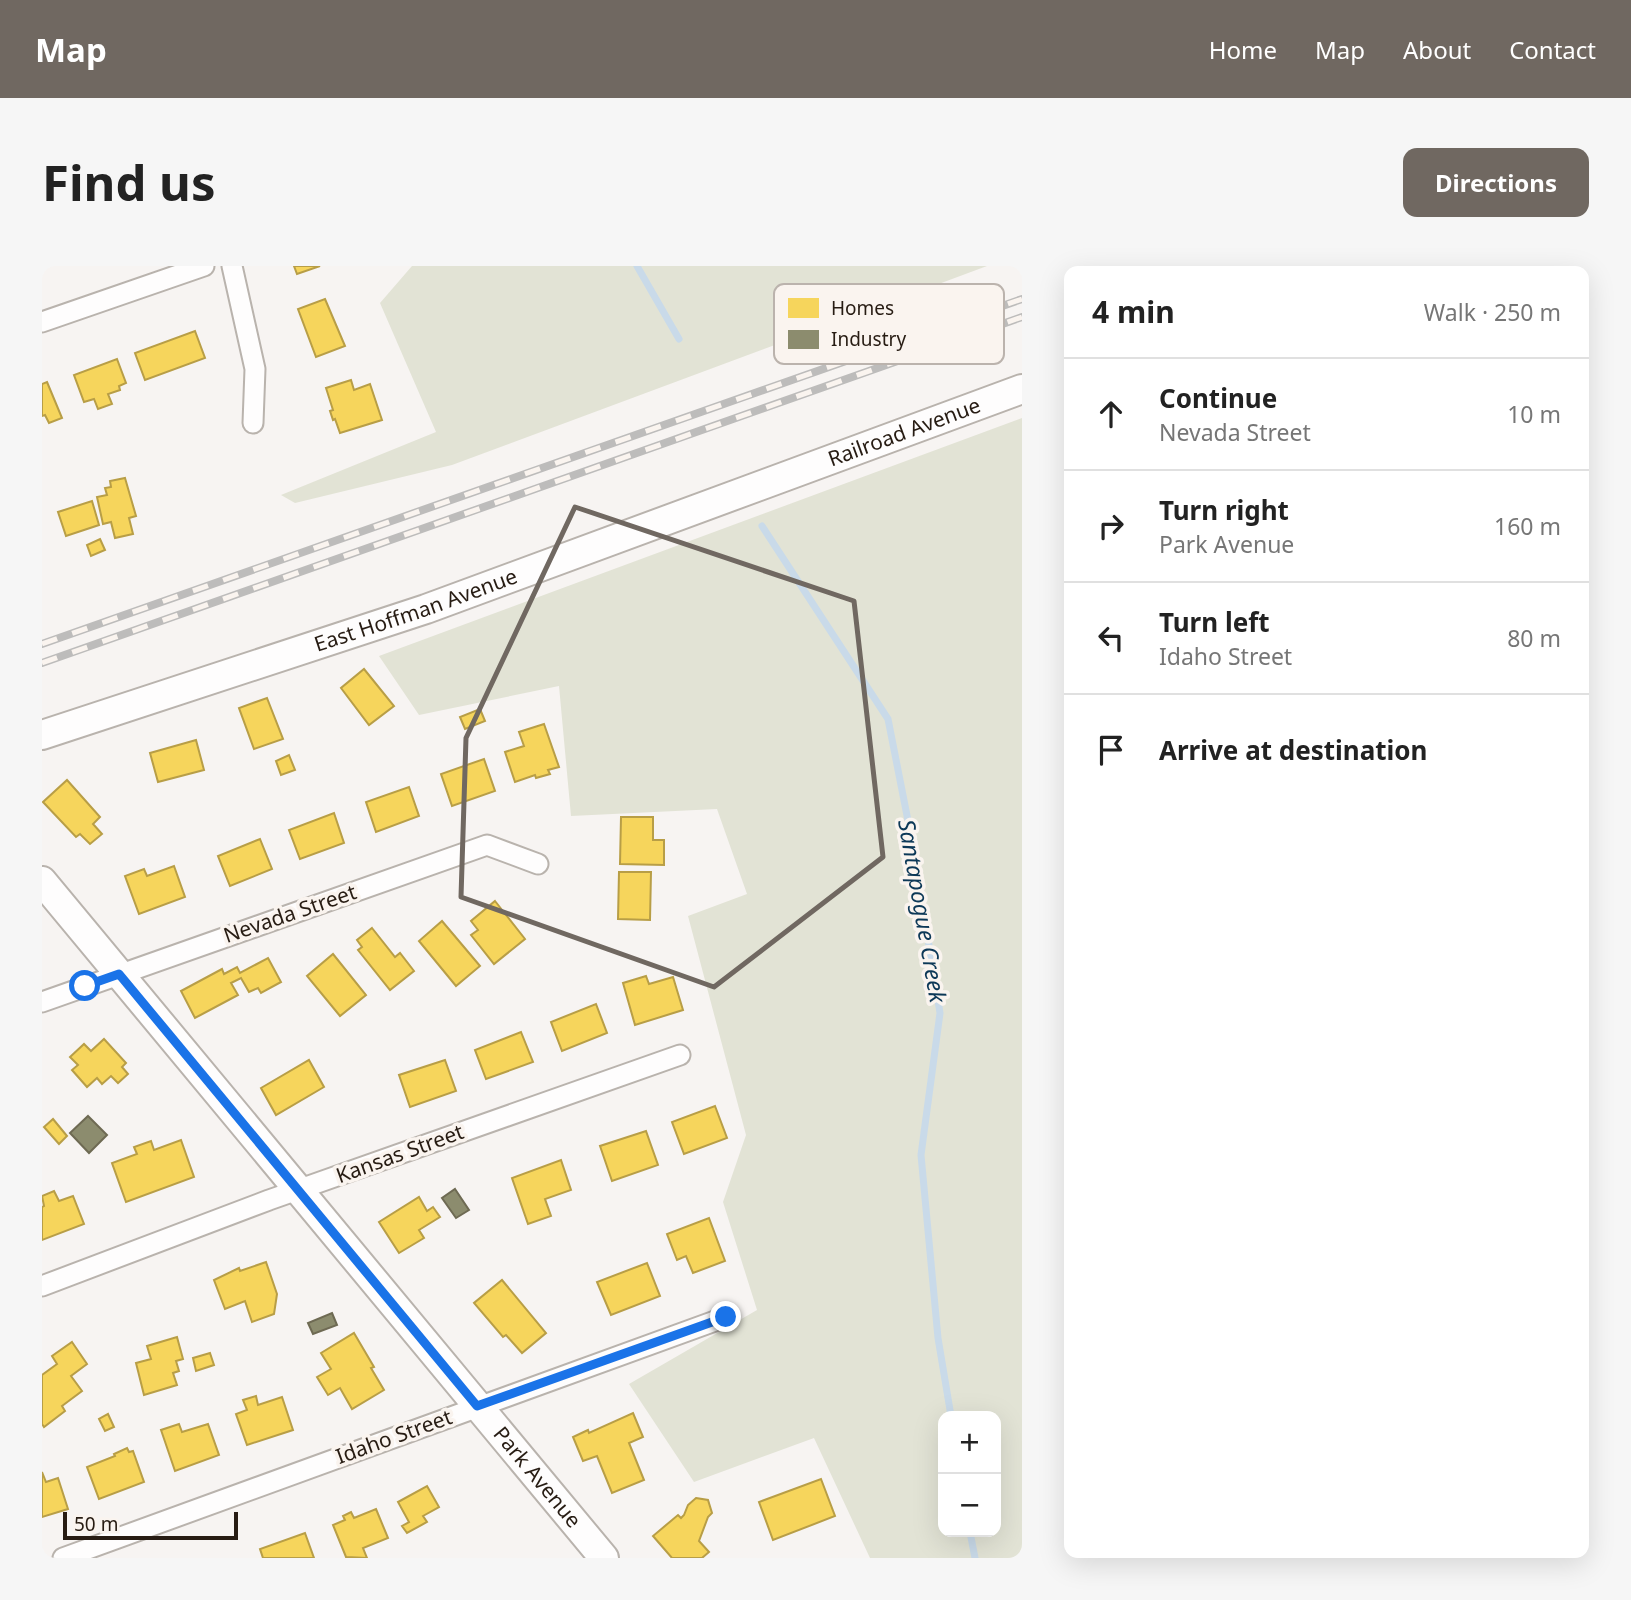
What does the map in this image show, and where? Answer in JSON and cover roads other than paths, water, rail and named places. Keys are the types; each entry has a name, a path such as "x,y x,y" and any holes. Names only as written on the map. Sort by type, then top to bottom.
{"main road":[{"name":"Railroad Avenue","path":"785,477 1022,389"},
{"name":"East Hoffman Avenue","path":"42,735 426,609 785,477"},
{"name":"Park Avenue","path":"42,881 604,1558"}],"street":[{"path":"42,322 204,266"},
{"path":"232,266 255,369 253,423"},
{"name":"Nevada Street","path":"42,1002 487,845 538,863"},
{"name":"Kansas Street","path":"42,1286 297,1190 680,1055"},
{"name":"Idaho Street","path":"62,1558 726,1317"}],"waterway":[{"name":"Santapogue Creek","path":"637,266 679,339"},
{"name":"Santapogue Creek","path":"762,526 888,719 912,841 940,1013 921,1155 938,1338 950,1411"},
{"name":"Santapogue Creek","path":"971,1537 975,1558"}],"railway":[{"path":"1004,305 1022,299"},
{"path":"1004,323 1022,317"},
{"path":"42,644 837,364"},
{"path":"42,663 889,364"}]}
